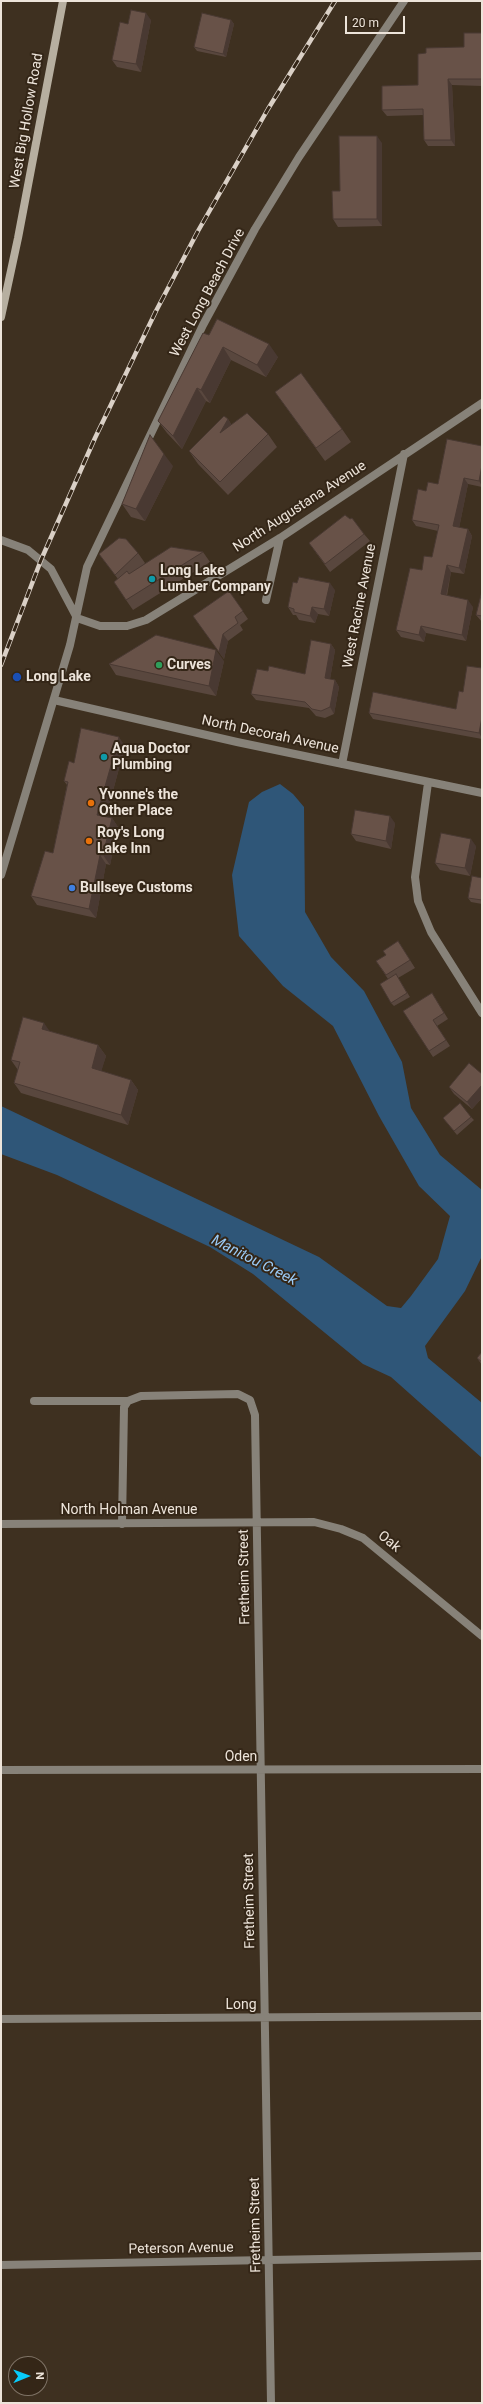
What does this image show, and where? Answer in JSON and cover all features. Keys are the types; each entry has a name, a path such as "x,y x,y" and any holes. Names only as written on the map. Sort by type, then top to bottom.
{"main road":[{"name":"West Big Hollow Road","path":"1,317 18,238 63,1"}],"street":[{"name":"West Long Beach Drive","path":"1,875 54,700 76,618 87,567 203,325 255,229 299,157 404,1"},
{"name":"North Augustana Avenue","path":"76,618 100,626 127,626 146,620 280,538 482,403"},
{"name":"West Racine Avenue","path":"342,764 404,454"},
{"path":"266,600 280,538"},
{"path":"1,540 28,550 51,569 76,618"},
{"name":"North Decorah Avenue","path":"54,700 237,742 428,783 482,793"},
{"path":"428,783 415,877 418,901 431,932 482,1013"},
{"name":"Fretheim Street","path":"128,1401 141,1396 238,1394 250,1400 256,1415 271,2403"},
{"path":"34,1401 128,1401 124,1408 122,1524"},
{"name":"Oak","path":"257,1523 314,1522 341,1529 363,1538 482,1636"},
{"name":"North Holman Avenue","path":"1,1524 257,1523"},
{"name":"Oden","path":"1,1770 482,1769"},
{"name":"Long","path":"1,2019 482,2016"},
{"name":"Peterson Avenue","path":"1,2265 482,2256"}],"water":[{"name":"Manitou Creek","path":"280,784 293,794 304,807 305,912 331,957 364,991 402,1062 411,1108 440,1155 482,1190 482,1256 465,1291 425,1346 428,1358 482,1403 482,1458 391,1377 363,1364 253,1274 210,1247 57,1175 1,1154 1,1106 319,1257 387,1306 401,1308 411,1296 438,1259 450,1216 419,1186 379,1116 333,1026 283,986 239,936 232,875 249,802 262,792"}],"building":[{"path":"131,10 146,13 136,64 112,60 120,22 128,24"},
{"path":"202,13 231,20 223,54 194,47"},
{"path":"464,33 482,33 482,79 448,79 451,140 424,140 423,109 382,110 382,86 418,85 418,54 426,53 426,48 464,47"},
{"path":"339,136 377,136 377,219 333,219 332,191 340,191"},
{"path":"217,319 269,344 257,365 223,347 201,390 197,388 173,436 158,421 203,333 209,335"},
{"path":"301,373 342,429 316,448 275,392"},
{"path":"247,413 268,434 220,482 189,451 224,416 228,419 220,433"},
{"path":"150,435 164,454 136,509 122,504"},
{"path":"447,439 482,446 482,465 479,481 464,478 453,526 468,529 459,568 447,565 441,594 468,600 462,635 421,626 419,635 396,630 410,568 422,570 424,556 432,557 439,525 412,520 418,489 426,491 428,482 438,484"},
{"path":"345,515 350,519 352,518 364,534 325,564 309,543"},
{"path":"119,538 126,539 138,553 115,575 99,554"},
{"path":"171,547 203,552 126,600 114,582 127,571 129,574"},
{"path":"299,577 330,583 324,609 312,607 310,616 294,612 294,609 288,607 293,582 297,583"},
{"path":"229,591 243,611 235,617 238,623 223,634 219,652 193,616"},
{"path":"482,591 482,616 476,615"},
{"path":"156,635 216,650 209,686 109,664"},
{"path":"311,640 331,644 325,678 335,680 330,707 321,711 312,709 305,702 251,694 257,669 268,671 269,666 305,674"},
{"path":"467,666 482,668 482,717 479,733 369,713 373,692 456,709 459,691 463,692"},
{"path":"81,728 119,737 97,815 112,818 103,855 100,855 89,909 31,896 45,851 53,853 68,782 64,781 69,761 74,763"},
{"path":"355,810 390,816 386,841 351,834"},
{"path":"441,833 471,839 465,868 435,863"},
{"path":"472,876 482,878 482,900 468,898"},
{"path":"398,941 410,960 386,975 376,961 386,955 383,951"},
{"path":"396,974 407,993 391,1003 380,984"},
{"path":"432,993 444,1013 433,1020 446,1040 429,1051 403,1011"},
{"path":"23,1017 44,1023 42,1029 98,1045 92,1068 131,1080 121,1115 14,1083 20,1062 11,1060"},
{"path":"469,1063 482,1074 482,1085 467,1102 449,1087"},
{"path":"460,1103 471,1117 454,1131 443,1118"},
{"path":"482,1352 482,1362 477,1358"}],"railway":[{"path":"1,665 41,560 95,438 156,311 198,231 268,109 335,1"}],"place":[{"name":"Long Lake Lumber Company","path":"152,579"},
{"name":"Curves","path":"159,665"},
{"name":"Long Lake","path":"17,677"},
{"name":"Aqua Doctor Plumbing","path":"104,757"},
{"name":"Yvonne's the Other Place","path":"91,803"},
{"name":"Roy's Long Lake Inn","path":"89,841"},
{"name":"Bullseye Customs","path":"72,888"}]}
